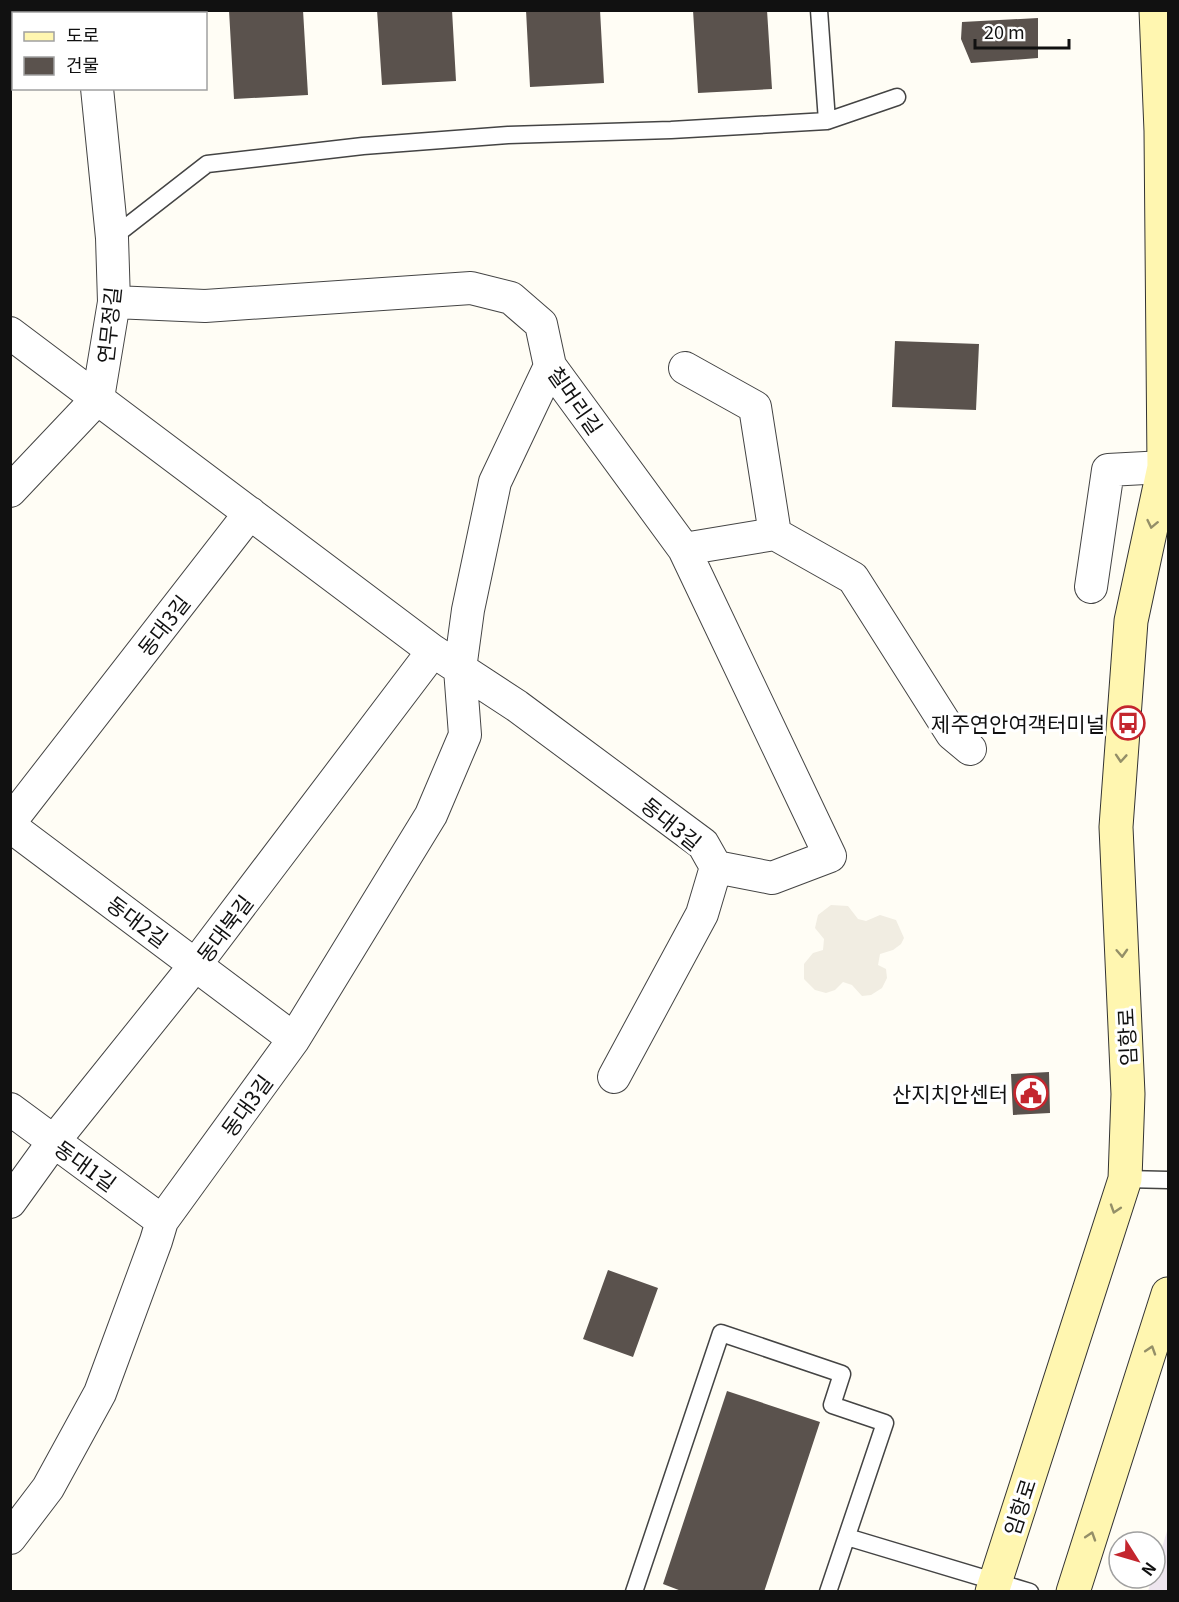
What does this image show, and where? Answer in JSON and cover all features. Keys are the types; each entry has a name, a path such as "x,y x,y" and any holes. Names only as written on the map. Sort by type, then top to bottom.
{"main road":[{"name":"임항로","path":"994,1586 1125,1179 1128,1094 1116,826 1131,621 1166,473 1165,131 1156,10"},
{"path":"1073,1592 1168,1294"}],"street":[{"name":"연무정길","path":"97,90 112,238 114,302 98,398"},
{"name":"칠머리길","path":"114,302 205,306 471,288 511,298 541,324 550,366 684,549 830,856 772,878 716,867"},
{"name":"동대3길","path":"10,333 433,651 518,706 703,844 716,867 702,914 614,1077"},
{"path":"460,669 468,610 495,482 550,366"},
{"path":"686,368 755,407 775,534"},
{"path":"10,491 98,398"},
{"path":"1091,587 1108,470 1166,473"},
{"name":"동대3길","path":"10,824 250,513"},
{"path":"684,549 775,534 853,578 952,734 969,749"},
{"name":"동대북길","path":"10,1202 54,1141 196,964 433,651"},
{"name":"동대3길","path":"10,1538 48,1488 100,1393 162,1221 294,1039 431,815 465,735 460,669"},
{"name":"동대2길","path":"10,824 294,1039"},
{"name":"동대1길","path":"10,1109 162,1221"}],"lane":[{"path":"819,10 827,121"},
{"path":"112,238 207,164 363,146 497,136 671,130 827,121 897,97"},
{"path":"1125,1179 1168,1180"},
{"path":"634,1592 721,1333 842,1374 831,1405 885,1423 828,1592"},
{"path":"847,1537 994,1586 1030,1592"}],"shaded area":[{"path":"831,905 848,906 858,919 866,921 880,915 896,920 904,938 901,944 893,950 880,954 878,965 886,969 887,978 882,988 871,995 862,996 852,985 843,982 835,990 826,993 815,990 804,979 804,964 813,953 823,950 824,939 815,928 818,915"},
{"path":"1168,1528 1168,1591 1148,1591 1167,1590"}],"building":[{"path":"229,10 303,10 308,95 234,99"},
{"path":"377,10 452,10 456,81 382,85"},
{"path":"526,10 600,10 604,83 530,87"},
{"path":"693,10 767,10 772,89 698,93"},
{"path":"1038,18 1038,58 971,63 961,39 962,22"},
{"path":"895,341 979,344 976,410 892,407"},
{"name":"산지치안센터","path":"1049,1072 1050,1113 1013,1115 1011,1074"},
{"path":"608,1270 658,1288 633,1357 583,1339"},
{"path":"727,1391 820,1422 764,1592 684,1592 663,1584"}],"place":[{"name":"제주연안여객터미널","path":"1128,723"},
{"name":"산지치안센터","path":"1031,1093"}]}
